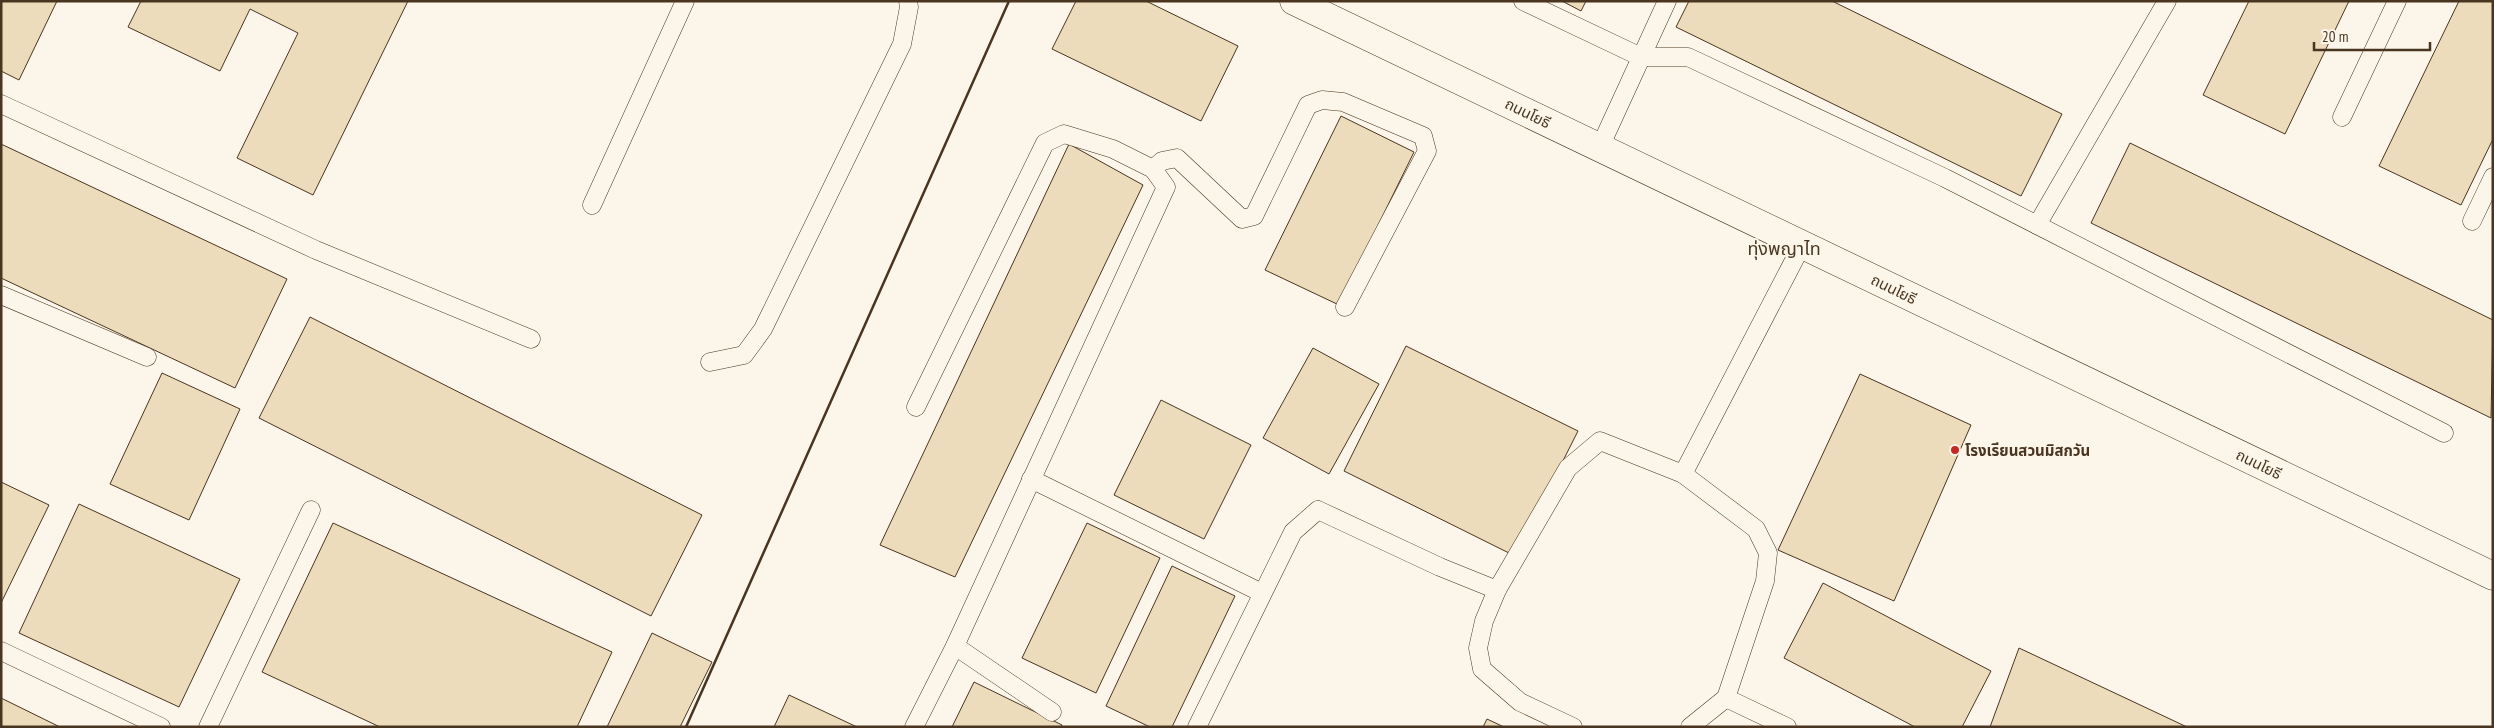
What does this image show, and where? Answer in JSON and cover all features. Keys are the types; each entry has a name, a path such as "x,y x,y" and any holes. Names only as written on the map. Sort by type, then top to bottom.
{"street":[{"name":"ถนนโยธี","path":"1294,1 2493,576"}],"lane":[{"path":"592,205 685,1"},
{"path":"710,362 744,355 763,329 902,44 909,7 908,1"},
{"path":"1523,1 1641,57 1688,57 1945,178 2444,432"},
{"path":"1600,147 1667,1"},
{"path":"2037,225 2167,1"},
{"path":"2342,117 2397,1"},
{"path":"1153,169 1162,161 1177,158 1242,219 1254,216 1308,105 1322,100 1343,102 1423,136 1427,151 1345,307"},
{"path":"1,104 316,250 531,338"},
{"path":"914,727 955,646 1166,187 1153,169 1113,149 1064,134 1045,143 916,407"},
{"path":"2472,221 2493,177"},
{"path":"1683,474 1802,244"},
{"path":"1,295 147,356"},
{"path":"1573,727 1520,702 1482,670 1478,648 1484,621 1497,590 1568,468 1600,441 1683,474 1756,529 1768,553 1765,581 1726,698 1690,727"},
{"path":"1031,479 1262,594"},
{"path":"208,727 311,510"},
{"path":"1197,727 1293,532 1318,510 1440,567 1497,590"},
{"path":"955,646 1052,712"},
{"path":"1,650 162,727"},
{"path":"1726,698 1787,727"}],"building":[{"path":"1,1 57,1 19,80 1,71"},
{"path":"141,1 408,1 313,195 237,158 298,33 250,9 220,71 128,27"},
{"path":"1076,1 1146,1 1238,46 1201,121 1052,49"},
{"path":"1562,1 1586,1 1581,11"},
{"path":"1689,1 1832,1 2062,114 2021,196 1676,27"},
{"path":"2249,1 2349,1 2285,134 2203,95"},
{"path":"2459,1 2493,1 2493,139 2461,205 2379,166"},
{"path":"1341,116 1414,152 1339,305 1265,270"},
{"path":"2130,143 2493,320 2491,418 2091,223"},
{"path":"1,144 287,279 235,388 1,278"},
{"path":"1069,144 1143,185 955,577 880,545"},
{"path":"310,317 702,515 651,616 259,418"},
{"path":"1406,346 1578,431 1515,556 1344,471"},
{"path":"1313,348 1379,384 1329,474 1263,438"},
{"path":"162,373 240,409 189,520 110,484"},
{"path":"1860,374 1971,425 1894,601 1778,550"},
{"path":"1161,400 1251,445 1204,539 1114,495"},
{"path":"1,482 49,505 1,603"},
{"path":"79,504 240,579 179,707 19,633"},
{"path":"333,523 612,652 577,727 380,727 262,672"},
{"path":"1087,523 1160,558 1096,693 1022,658"},
{"path":"1172,566 1235,596 1172,727 1150,727 1106,706"},
{"path":"1823,583 1991,671 1962,727 1915,727 1784,658"},
{"path":"652,633 712,662 680,727 607,727"},
{"path":"2019,648 2187,727 1990,727"},
{"path":"974,682 1062,725 1061,727 952,727"},
{"path":"789,695 857,727 774,727"},
{"path":"1,698 60,727 1,727"},
{"path":"1487,719 1504,727 1483,727"}],"wall":[{"path":"686,727 1009,1"}],"place":[{"name":"โรงเรียนสวนมิสกวัน","path":"1955,450"}],"district":[{"name":"ทุ่งพญาไท","path":"1784,248"}]}
